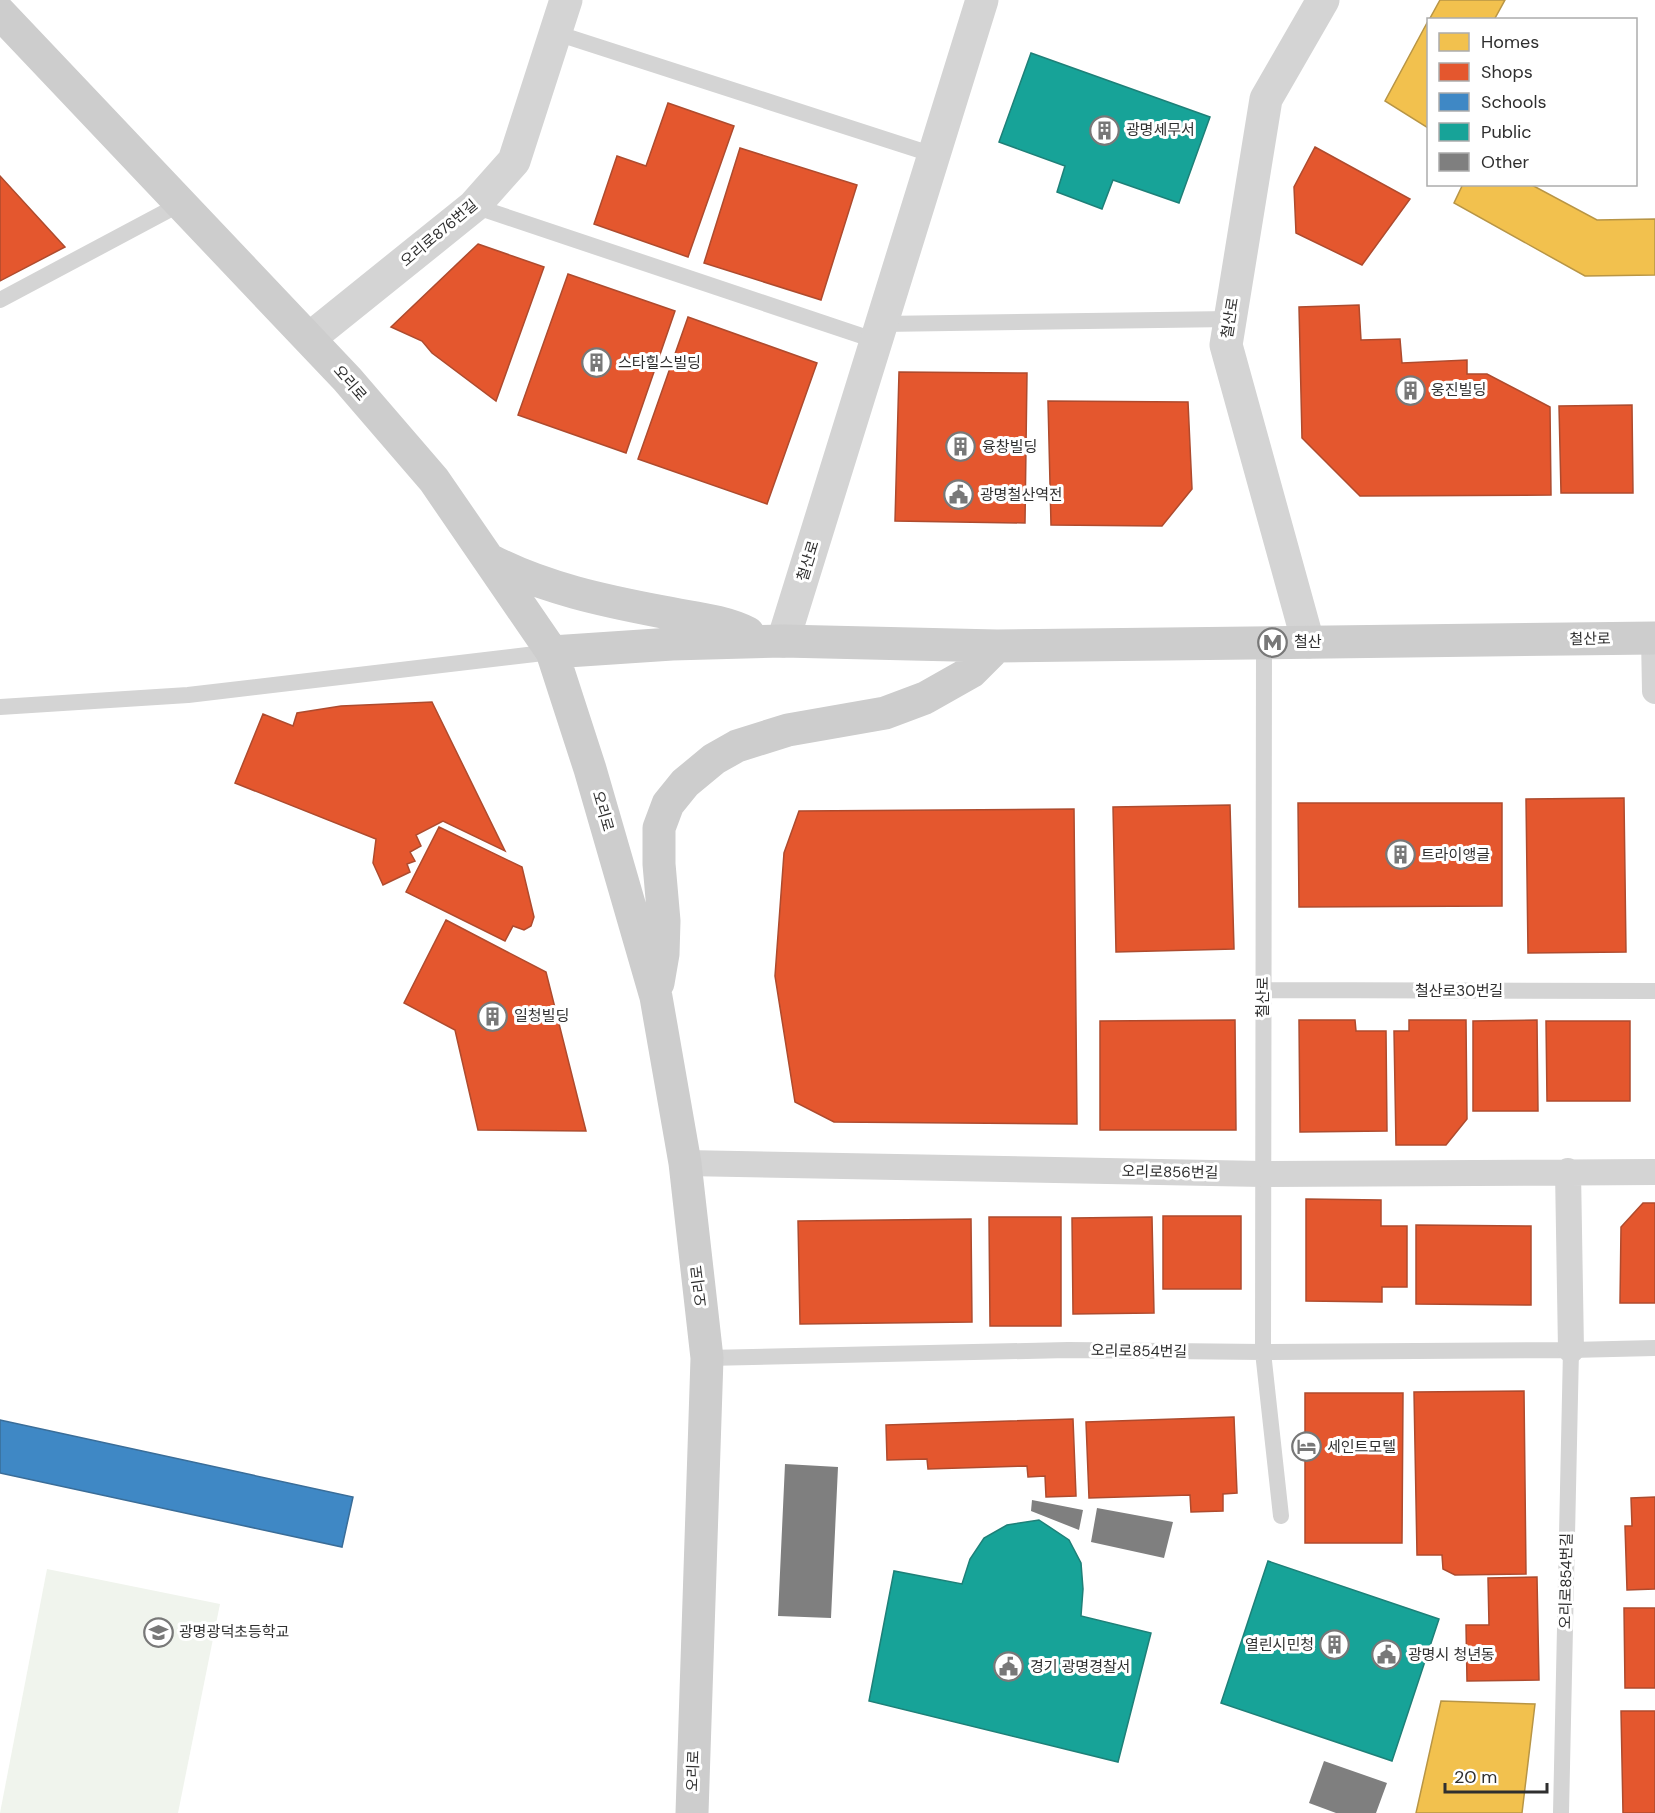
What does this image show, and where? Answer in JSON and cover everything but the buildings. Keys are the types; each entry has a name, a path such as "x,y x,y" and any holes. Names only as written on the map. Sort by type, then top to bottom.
{"main road":[{"name":"오리로","path":"0,13 310,338 434,480 552,652 590,768 656,997 685,1163 707,1358 692,1813"},
{"path":"489,559 511,571 540,582 632,605 733,625 775,642"},
{"name":"철산로","path":"552,652 672,644 775,642 997,646 1655,638"},
{"path":"656,997 663,954 664,921 659,864 659,828 668,804 685,783 714,759 737,746 788,730 885,713 925,698 971,672 997,646"},
{"path":"694,1752 712,1813"}],"street":[{"name":"오리로876번길","path":"310,338 474,206 514,161 566,0"},
{"name":"철산로","path":"775,642 879,332 982,0"},
{"name":"철산로","path":"1308,642 1226,345 1266,99 1323,0"},
{"path":"1655,638 1655,691"},
{"name":"오리로856번길","path":"685,1163 1263,1174 1655,1172"},
{"path":"1568,1171 1571,1350"}],"lane":[{"path":"556,33 934,155"},
{"path":"0,300 182,203"},
{"path":"474,206 879,332 1230,319"},
{"name":"철산로","path":"1264,642 1263,1352 1281,1516"},
{"path":"0,707 188,695 552,652"},
{"name":"철산로30번길","path":"1263,990 1655,991"},
{"name":"오리로854번길","path":"707,1358 1068,1350 1263,1352 1655,1348"},
{"name":"오리로854번길","path":"1561,1813 1571,1350"}],"shaded area":[{"path":"47,1569 220,1604 178,1813 0,1813"}],"place":[{"name":"광명세무서","path":"1105,130"},
{"name":"스타힐스빌딩","path":"597,363"},
{"name":"웅진빌딩","path":"1410,390"},
{"name":"융창빌딩","path":"961,447"},
{"name":"광명철산역전","path":"959,495"},
{"name":"철산","path":"1273,642"},
{"name":"트라이앵글","path":"1400,855"},
{"name":"일청빌딩","path":"493,1016"},
{"name":"세인트모텔","path":"1306,1447"},
{"name":"광명광덕초등학교","path":"158,1632"},
{"name":"열린시민청","path":"1335,1645"},
{"name":"광명시 청년동","path":"1387,1655"},
{"name":"경기 광명경찰서","path":"1009,1667"}]}
